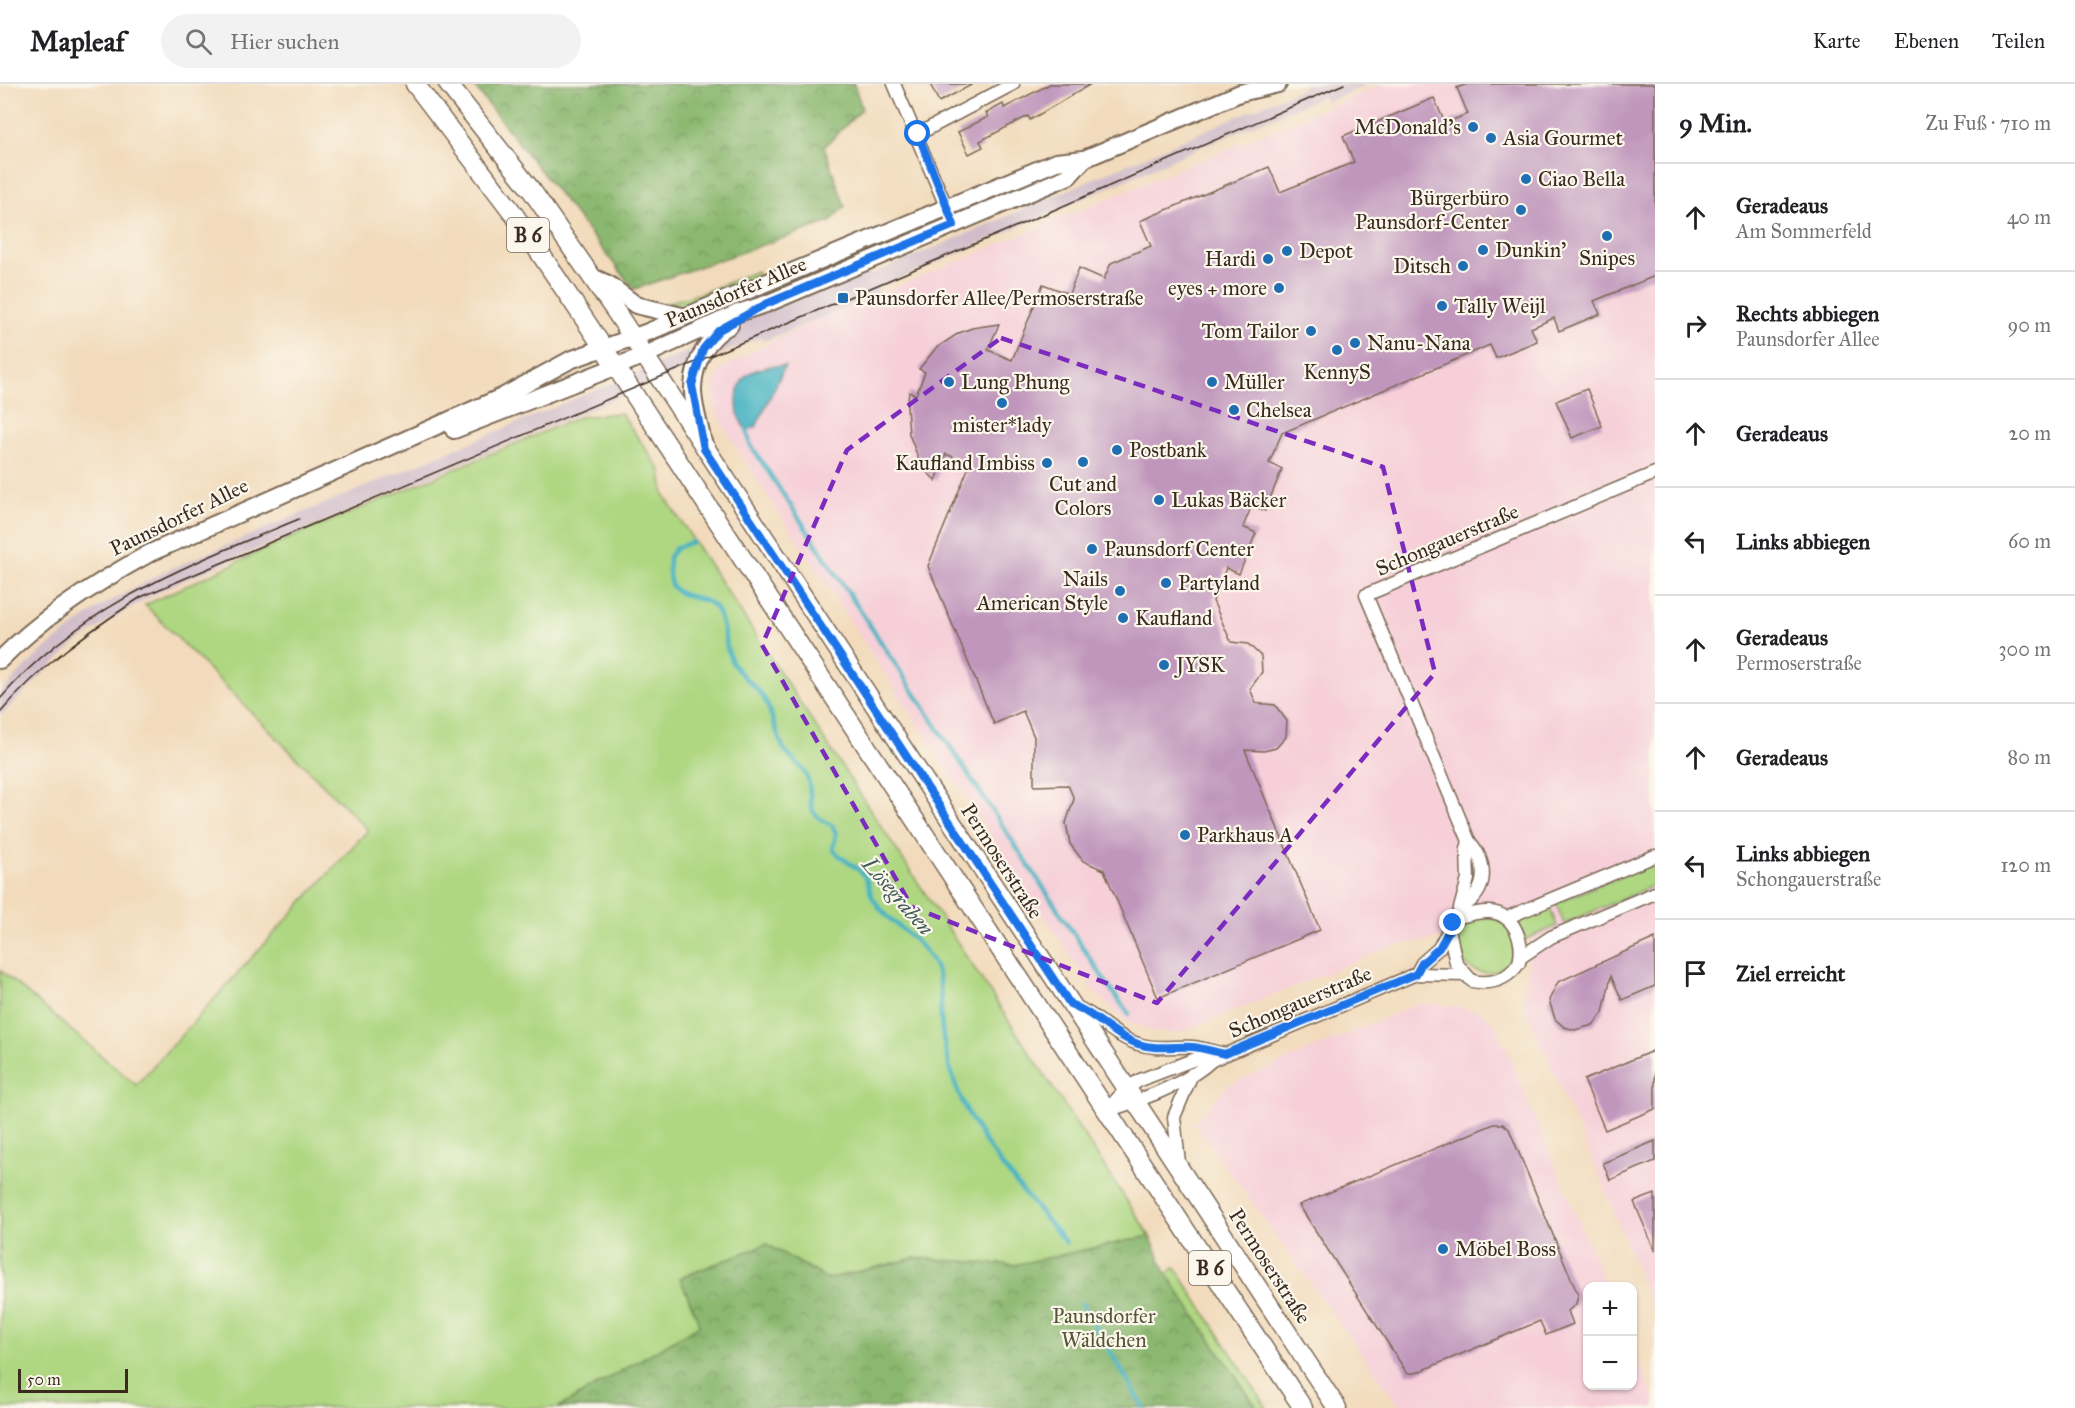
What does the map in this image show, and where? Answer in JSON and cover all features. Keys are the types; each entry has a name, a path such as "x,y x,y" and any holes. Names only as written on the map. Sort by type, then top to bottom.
{"main road":[{"name":"B 6","path":"415,84 513,213 616,366 1303,1408"},
{"name":"B 6","path":"448,84 532,191 632,337"},
{"name":"Paunsdorfer Allee","path":"0,660 67,604 107,577 150,553 263,501 396,446 502,397 570,360 924,219 947,207 1056,162 1084,159 1246,89 1278,84"},
{"name":"Paunsdorfer Allee","path":"396,446 426,440 643,356 738,313 766,304 1069,176 1084,159"},
{"path":"592,276 608,284 636,304 682,316"},
{"path":"704,449 692,385 703,349 719,330 766,304"},
{"name":"Permoserstraße","path":"632,337 1337,1408"}],"street":[{"path":"894,84 918,134 954,225"},
{"path":"918,134 1013,84"},
{"name":"Schongauerstraße","path":"1416,974 1422,963 1439,948 1460,912 1469,868 1467,849 1469,841 1366,595 1655,473"},
{"path":"1506,918 1655,856"},
{"name":"Schongauerstraße","path":"1106,1111 1131,1096 1140,1080 1198,1058 1212,1060 1416,974 1465,975 1481,982 1501,980 1513,971 1521,957 1551,937 1655,893"},
{"path":"1460,912 1490,912 1506,918 1519,938 1521,957"},
{"path":"1449,929 1455,958 1465,975"},
{"path":"1070,1004 1087,1010 1103,1024 1138,1044 1174,1049 1194,1047 1225,1054"},
{"path":"1131,1096 1192,1074 1212,1060"},
{"path":"1180,1170 1174,1117 1192,1074"}],"highlighted area":[{"path":"1001,338 1383,467 1435,673 1157,1003 912,907 762,645 847,450"}],"shaded area":[{"path":"1303,84 1369,84 1326,102 1323,96 1215,141 877,289 879,294 764,341 761,337 166,588 111,619 71,647 0,716 0,693 44,649 100,607 167,570 743,328 741,322 777,306 868,268 870,275 943,244 1303,88"},
{"path":"1383,84 1655,84 1655,1316 1605,1189 1524,1005 1532,924 1393,946 1180,1033 1153,1032 1124,1019 1095,993 733,443 714,406 714,381 723,367 807,324"},
{"path":"1417,1004 1439,1004 1480,1011 1495,1023 1604,1282 1583,1282 1583,1390 1637,1390 1637,1359 1655,1402 1655,1408 1401,1408 1194,1123 1227,1086"}],"green space":[{"path":"472,84 854,84 862,109 824,147 845,206 830,222 634,289"},
{"path":"757,271 759,276 699,301 675,305 663,304 702,293"},
{"path":"621,413 661,471 664,495 1150,1236 1014,1265 915,1258 828,1279 766,1244 680,1278 700,1325 558,1408 0,1408 0,970 136,1085 368,830 145,605 285,540 579,417"},
{"path":"1655,861 1655,885 1564,924 1556,903"},
{"path":"1549,906 1557,926 1524,940 1517,919"},
{"path":"1486,917 1501,922 1509,930 1514,945 1509,960 1501,968 1486,973 1471,968 1463,960 1458,945 1463,930 1471,922"},
{"name":"Paunsdorfer Wäldchen","path":"1150,1236 1167,1275 1257,1408 558,1408 700,1325 680,1278 766,1244 828,1279 915,1258 1014,1265"},
{"path":"1175,1267 1267,1408 1257,1408 1167,1275"}],"water":[{"path":"771,366 785,366 756,427 747,430 740,418 737,404 741,383 748,375"}],"building":[{"path":"930,84 973,84 939,102"},
{"path":"1050,84 1091,84 1030,120 1028,116 980,141 983,147 969,154 958,132 988,117 986,113 1003,104 1004,108"},
{"name":"Paunsdorf Center","path":"1467,84 1655,84 1655,276 1594,301 1600,314 1559,331 1554,318 1531,328 1537,341 1496,358 1490,345 1282,433 1269,463 1282,469 1265,511 1252,505 1243,527 1256,533 1239,574 1226,568 1213,601 1231,642 1248,644 1261,656 1262,672 1250,689 1256,703 1275,705 1287,721 1286,737 1276,748 1264,751 1245,750 1320,930 1158,998 1104,870 1083,861 1070,844 1066,823 1074,799 1068,785 1034,786 1034,737 1023,711 994,724 928,566 970,464 946,454 936,481 926,471 909,434 907,407 909,392 916,395 925,372 919,369 936,348 959,333 972,328 999,324 988,350 1012,360 1043,284 1069,294 1079,268 1104,279 1111,263 1151,246 1140,221 1269,167 1280,192 1354,162 1343,136 1434,98 1445,123 1468,114 1457,88"},
{"path":"1587,389 1602,426 1572,438 1556,401"},
{"path":"1655,938 1655,986 1622,1000 1611,976 1603,1013 1593,1025 1575,1030 1564,1027 1555,1019 1549,1000 1558,982"},
{"path":"1655,1050 1655,1109 1605,1130 1584,1080"},
{"name":"Möbel Boss","path":"1494,1124 1503,1124 1509,1129 1578,1295 1576,1304 1568,1311 1573,1324 1546,1335 1540,1321 1416,1373 1407,1373 1299,1205"},
{"path":"1655,1141 1655,1161 1610,1180 1603,1163"},
{"path":"1655,1194 1655,1251 1634,1202"}],"waterway":[{"path":"747,430 750,444 1129,1014"},
{"name":"Lösegraben","path":"692,542 676,548 669,557 671,584 680,593 707,602 717,611 733,664 763,696 784,749 807,777 813,810 822,820 832,825 836,834 833,849 864,875 872,897 880,909 930,957 938,975 941,1022 946,1053 961,1099 972,1121 1001,1164 1066,1243"},
{"name":"Lösegraben","path":"1082,1304 1144,1408"}],"tram line":[{"path":"0,713 32,679 66,650 141,597 1024,223 1344,84"},
{"path":"0,699 65,637 101,613 176,572 299,519"}],"place":[{"name":"McDonald's","path":"1473,127"},
{"name":"Asia Gourmet","path":"1491,138"},
{"name":"Ciao Bella","path":"1526,179"},
{"name":"Bürgerbüro Paunsdorf-Center","path":"1521,210"},
{"name":"Snipes","path":"1607,236"},
{"name":"Dunkin'","path":"1483,250"},
{"name":"Depot","path":"1287,251"},
{"name":"Hardi","path":"1268,259"},
{"name":"Ditsch","path":"1463,266"},
{"name":"eyes + more","path":"1279,288"},
{"name":"Paunsdorfer Allee/Permoserstraße","path":"843,298"},
{"name":"Tally Weijl","path":"1442,306"},
{"name":"Tom Tailor","path":"1311,331"},
{"name":"Nanu-Nana","path":"1355,343"},
{"name":"KennyS","path":"1337,350"},
{"name":"Lung Phung","path":"949,382"},
{"name":"Müller","path":"1212,382"},
{"name":"mister*lady","path":"1002,403"},
{"name":"Chelsea","path":"1234,410"},
{"name":"Postbank","path":"1117,450"},
{"name":"Cut and Colors","path":"1083,462"},
{"name":"Kaufland Imbiss","path":"1047,463"},
{"name":"Lukas Bäcker","path":"1159,500"},
{"name":"Paunsdorf Center","path":"1092,549"},
{"name":"Partyland","path":"1166,583"},
{"name":"Nails American Style","path":"1120,591"},
{"name":"Kaufland","path":"1123,618"},
{"name":"JYSK","path":"1164,665"},
{"name":"Parkhaus A","path":"1185,835"},
{"name":"Möbel Boss","path":"1443,1249"}],"route":[{"path":"918,134 954,225 766,304 719,330 703,349 692,385 694,401 704,449 1070,1004 1087,1010 1103,1024 1138,1044 1174,1049 1194,1047 1225,1054 1416,974 1422,963 1439,948 1453,923"}]}
